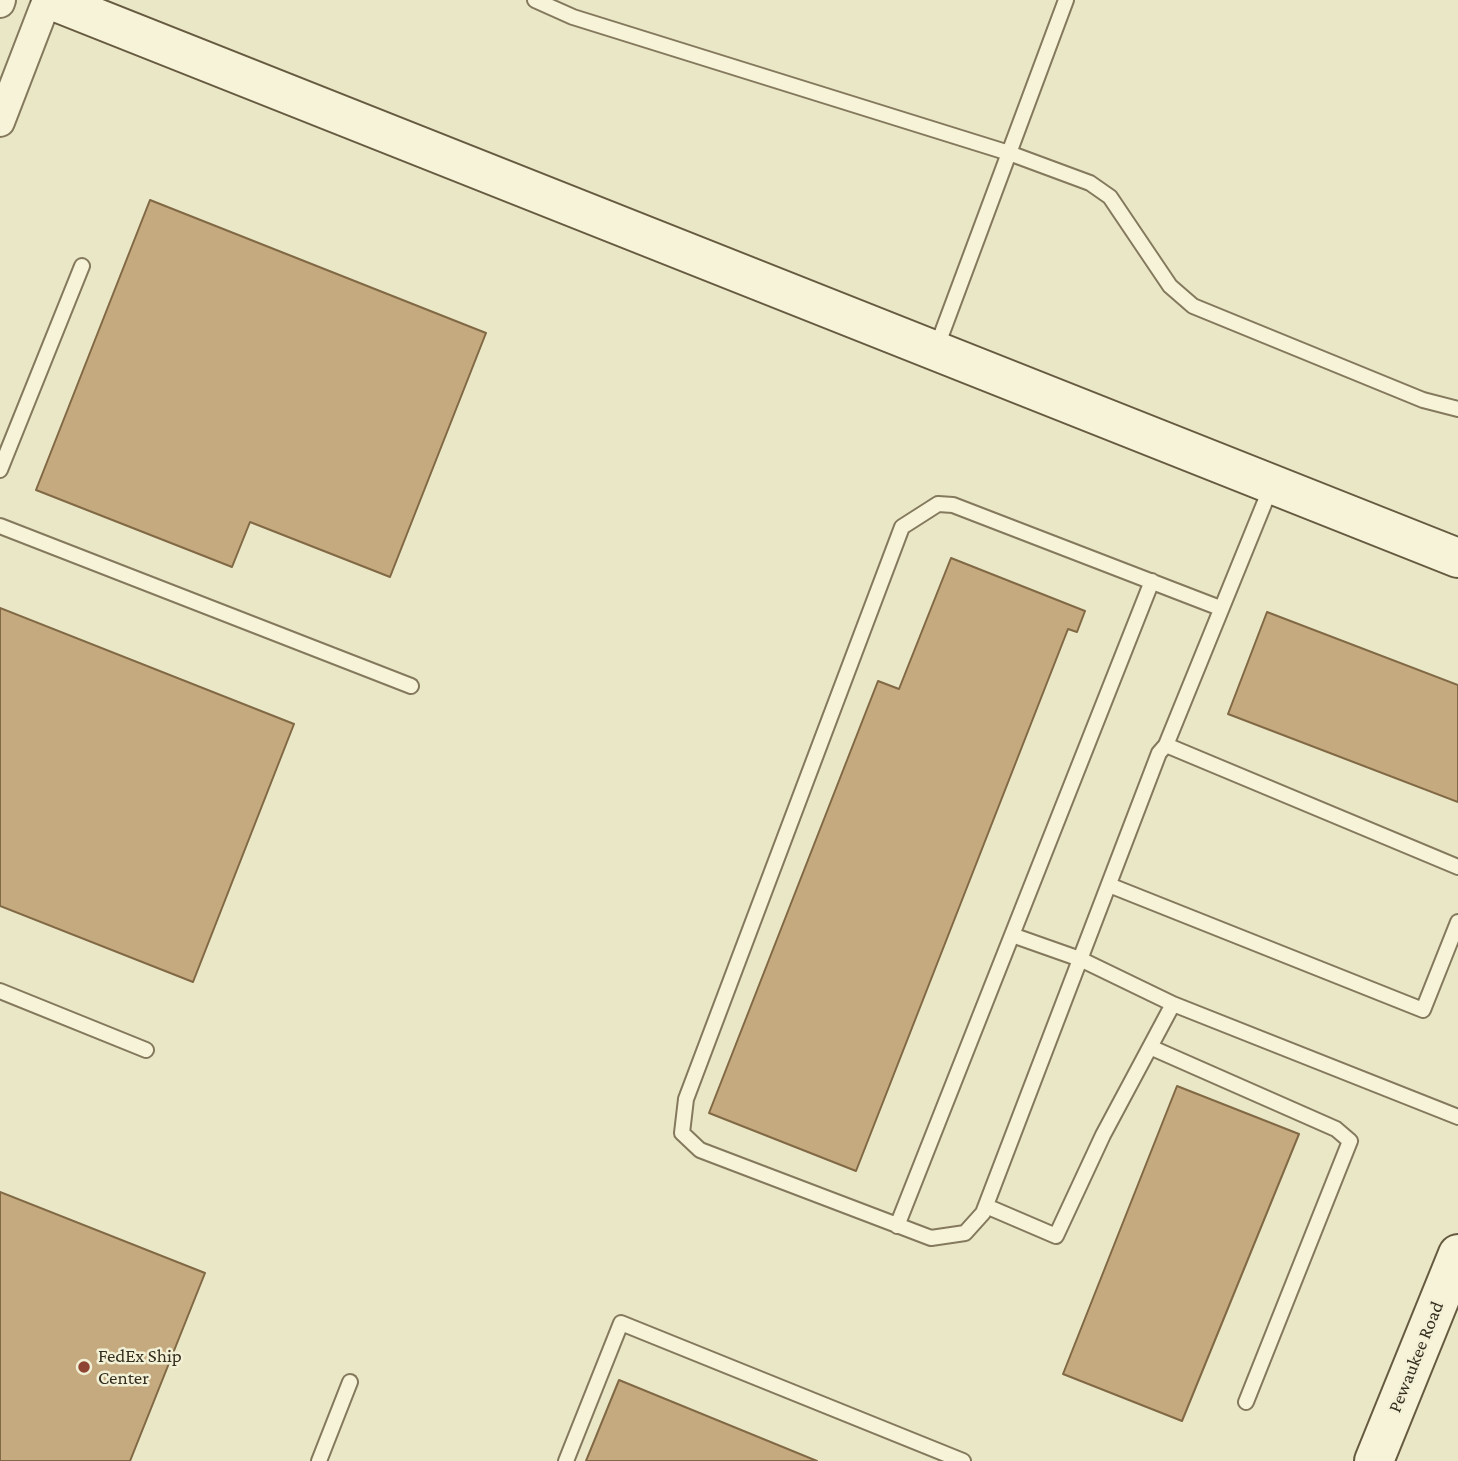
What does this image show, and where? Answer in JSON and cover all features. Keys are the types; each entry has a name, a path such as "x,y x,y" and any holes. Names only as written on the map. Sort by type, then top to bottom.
{"street":[{"path":"0,122 49,0 936,349 1272,486 1458,558"},
{"name":"Pewaukee Road","path":"1374,1461 1458,1254"}],"lane":[{"path":"535,0 573,17 1009,153 1090,183 1110,197 1170,286 1193,306 1423,400 1458,409"},
{"path":"936,349 1066,0"},
{"path":"0,470 82,266"},
{"path":"1220,608 953,505 938,504 902,527 686,1099 682,1133 699,1150 931,1238 965,1233 986,1206 1159,753 1166,745 1272,486"},
{"path":"0,526 411,685"},
{"path":"897,1226 1152,582"},
{"path":"1166,745 1458,867"},
{"path":"1109,885 1423,1010 1458,922"},
{"path":"1012,935 1080,959 1173,1004 1458,1117"},
{"path":"0,991 146,1050"},
{"path":"986,1206 1056,1236 1102,1135 1173,1004"},
{"path":"1150,1048 1336,1129 1350,1141 1245,1402"},
{"path":"566,1461 621,1323 963,1461"},
{"path":"319,1461 350,1382"}],"building":[{"path":"150,200 486,333 390,577 250,522 232,567 36,490"},
{"path":"951,558 1085,611 1077,632 1068,629 856,1171 709,1113 878,681 899,689"},
{"path":"0,608 294,724 193,982 0,906"},
{"path":"1267,612 1458,685 1458,802 1228,714"},
{"path":"1177,1086 1299,1134 1182,1421 1063,1374"},
{"name":"FedEx Ship Center","path":"0,1192 205,1273 130,1461 0,1461"},
{"path":"619,1380 817,1461 586,1461"}],"place":[{"name":"FedEx Ship Center","path":"84,1367"}]}
